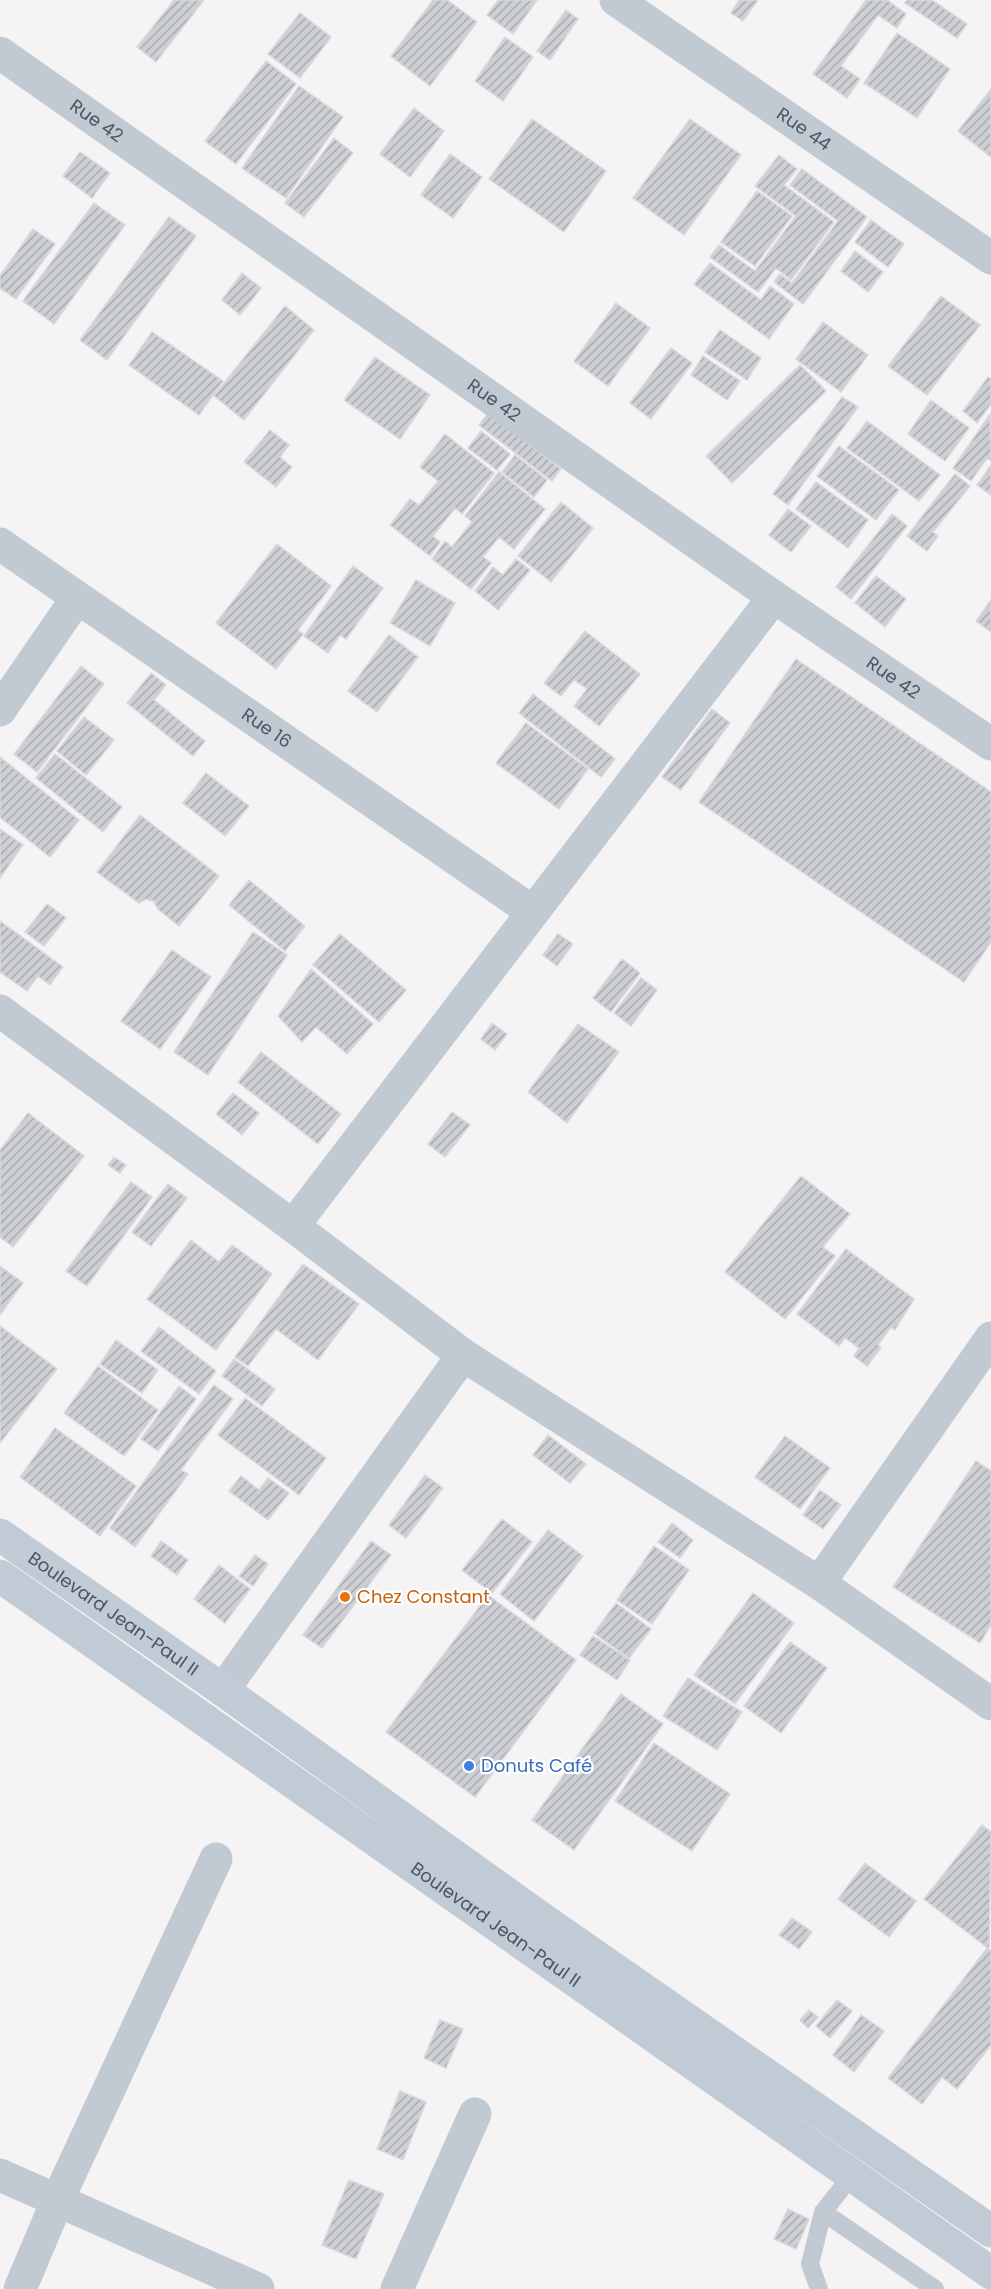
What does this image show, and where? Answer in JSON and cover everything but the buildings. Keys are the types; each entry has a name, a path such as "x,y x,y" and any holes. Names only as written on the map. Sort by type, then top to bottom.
{"main road":[{"name":"Boulevard Jean-Paul II","path":"0,1535 223,1690 551,1926 991,2231"},
{"name":"Boulevard Jean-Paul II","path":"0,1576 991,2273"}],"street":[{"name":"Rue 44","path":"616,0 991,258"},
{"name":"Rue 42","path":"0,53 774,597 991,744"},
{"name":"Rue 16","path":"0,544 533,912"},
{"path":"293,1226 774,597"},
{"path":"0,710 76,598"},
{"path":"0,1011 293,1226 463,1355 819,1583 991,1704"},
{"path":"819,1583 991,1338"},
{"path":"223,1690 463,1355"},
{"path":"20,2289 58,2199 216,1859"},
{"path":"397,2289 475,2114"},
{"path":"0,2175 258,2289"}],"lane":[{"path":"819,2289 810,2264 823,2212 853,2174"},
{"path":"823,2212 936,2289"},
{"path":"986,2289 991,2287"}],"place":[{"name":"Chez Constant","path":"345,1597"},
{"name":"Donuts Café","path":"469,1766"}]}
